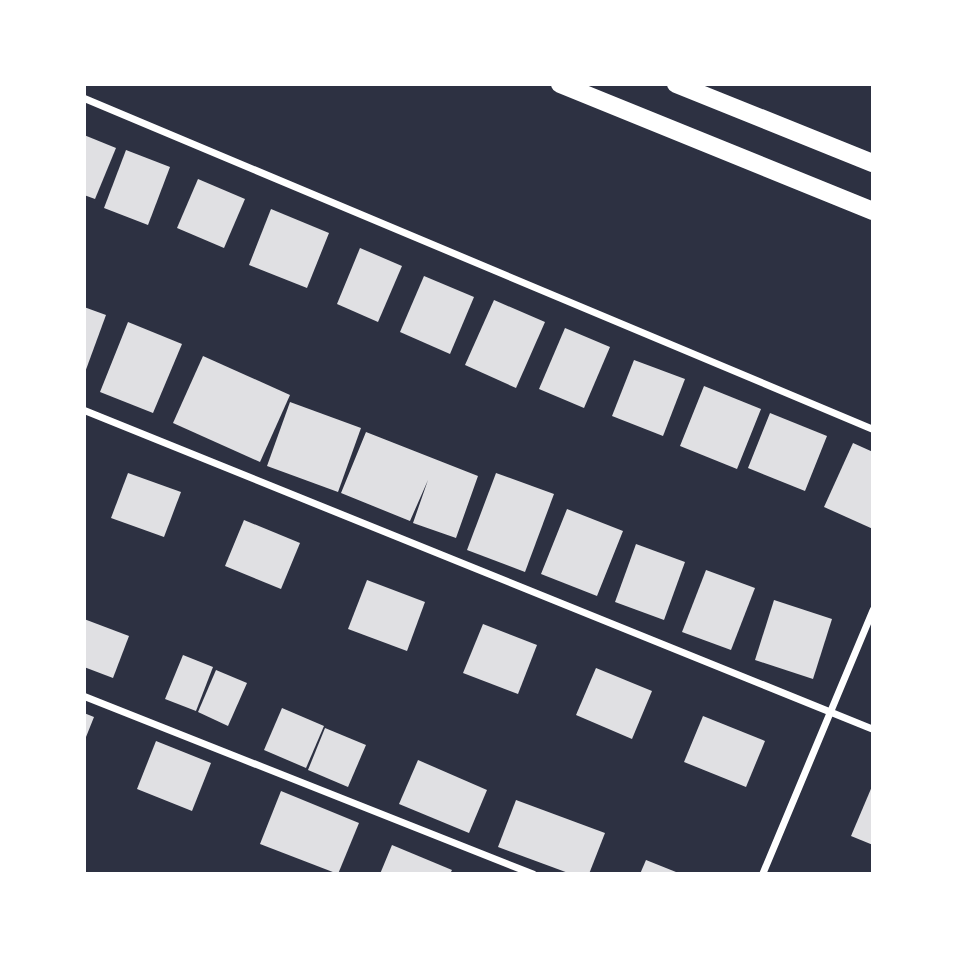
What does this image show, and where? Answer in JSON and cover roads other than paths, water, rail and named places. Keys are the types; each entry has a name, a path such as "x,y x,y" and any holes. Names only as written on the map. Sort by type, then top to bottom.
{"highway":[{"path":"561,84 873,211"},
{"path":"676,84 873,163"}],"street":[{"path":"84,98 873,429"},
{"path":"84,410 873,729"},
{"path":"762,874 873,609"},
{"path":"84,696 533,874"}]}
